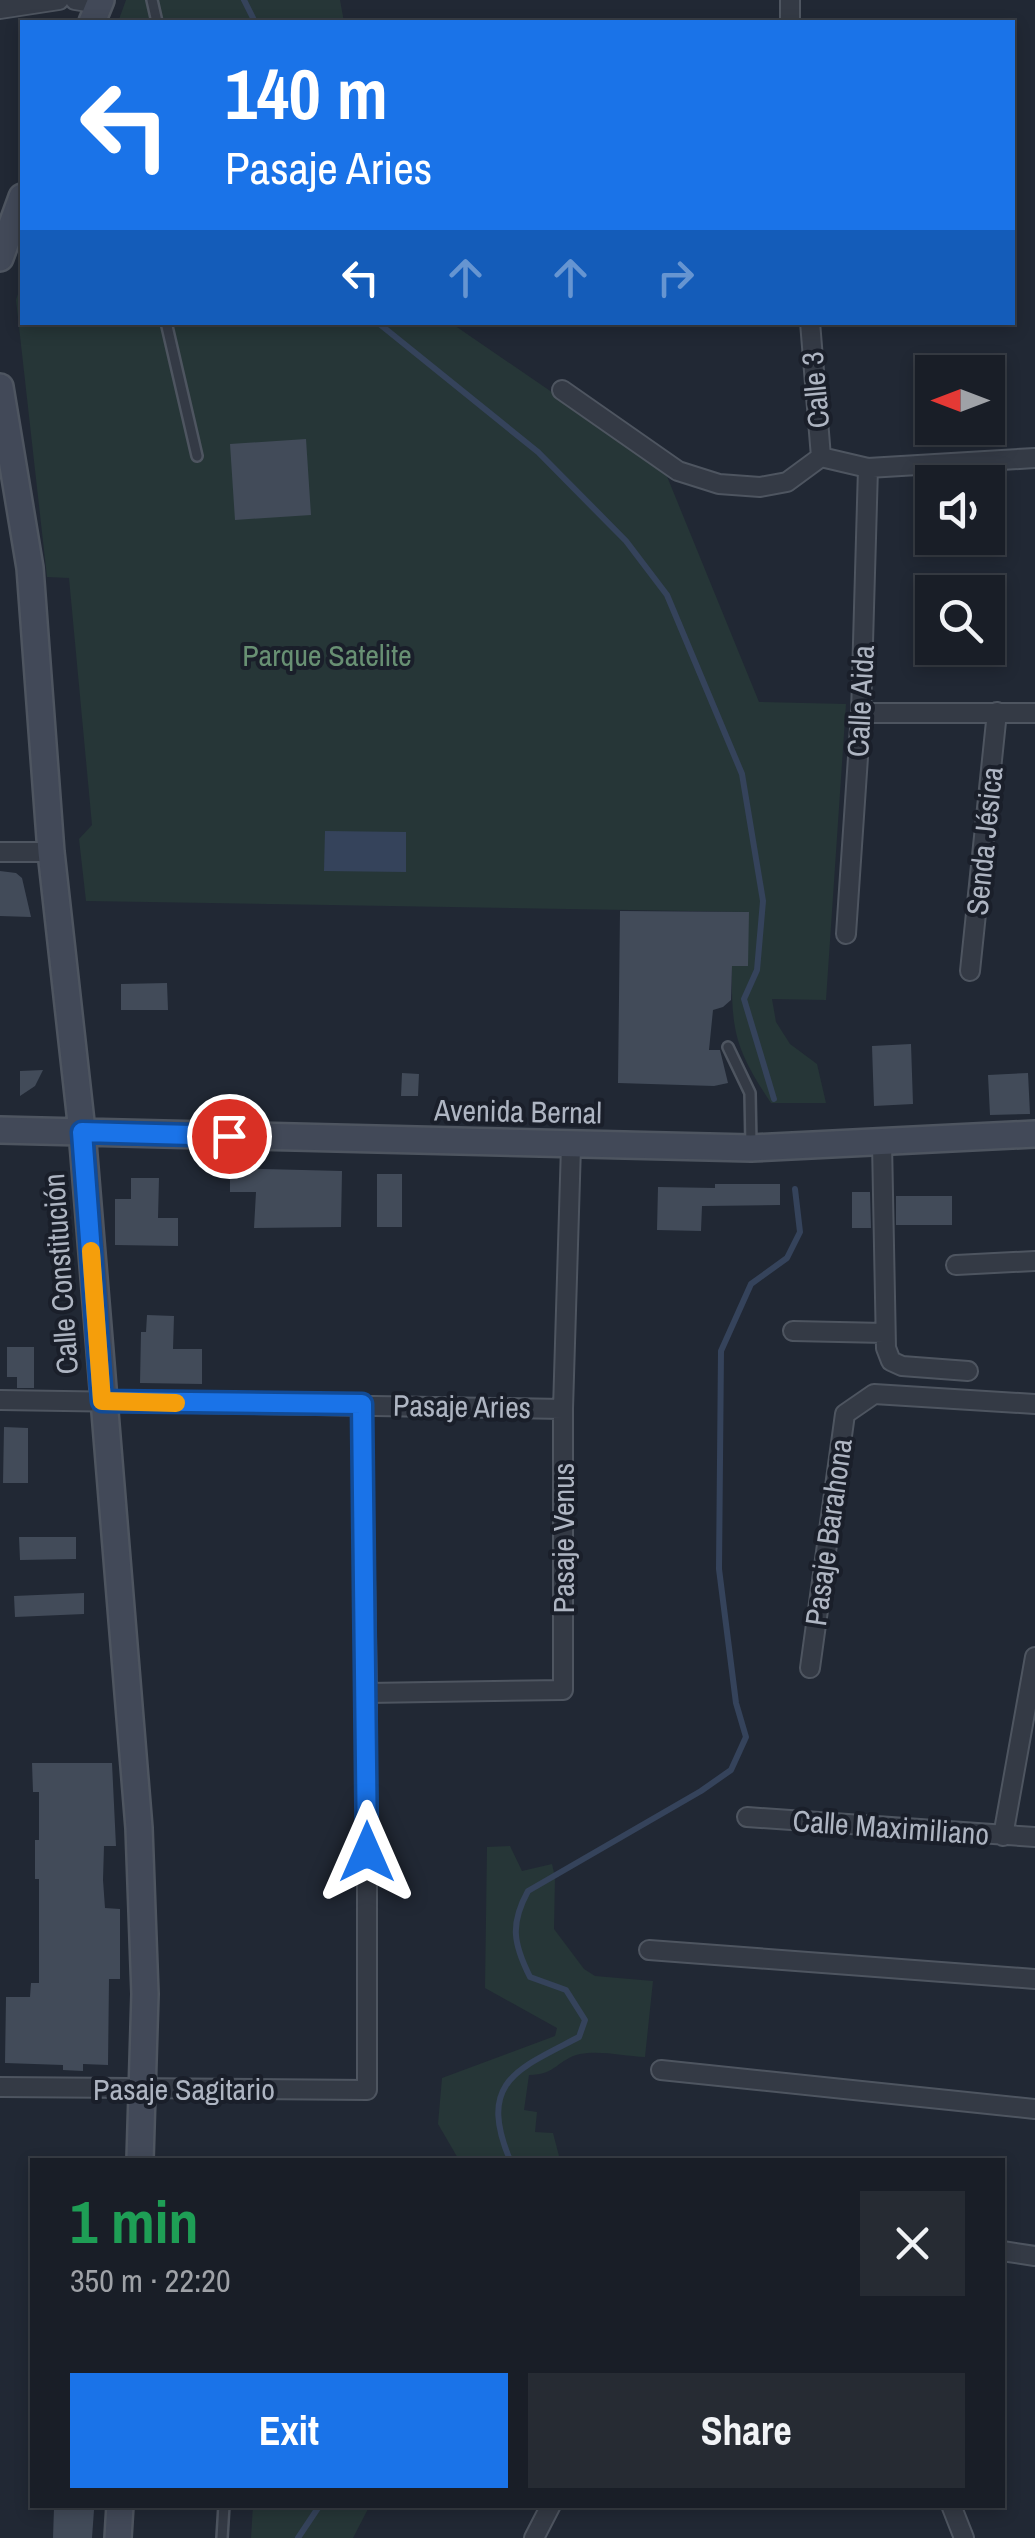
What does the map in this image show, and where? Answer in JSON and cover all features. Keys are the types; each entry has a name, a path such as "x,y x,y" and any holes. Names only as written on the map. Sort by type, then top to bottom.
{"main road":[{"path":"0,258 20,203"},
{"name":"Calle Constitución","path":"0,387 30,568 51,852 82,1132 139,1828 145,1974 140,2158"},
{"name":"Avenida Bernal","path":"0,1130 751,1148 1035,1134"},
{"path":"118,2538 120,2508"}],"street":[{"path":"0,10 59,0"},
{"name":"Calle 3","path":"810,325 821,457"},
{"path":"562,390 678,470 719,484 760,487 788,482 821,457 868,468 1035,458"},
{"name":"Calle Aida","path":"846,934 861,713 868,468"},
{"name":"Senda Jésica","path":"970,971 997,712"},
{"path":"861,713 1035,713"},
{"path":"0,852 51,852"},
{"path":"882,1144 885,1333 891,1361 902,1366 968,1370"},
{"name":"Pasaje Venus","path":"367,1693 563,1690 564,1409 571,1146"},
{"path":"956,1265 1035,1261"},
{"path":"792,1331 885,1333"},
{"name":"Pasaje Barahona","path":"810,1668 845,1414 874,1394 1035,1404"},
{"name":"Pasaje Aries","path":"0,1400 564,1409"},
{"path":"362,1404 367,1693"},
{"path":"1003,1836 1035,1657"},
{"name":"Pasaje Sagitario","path":"0,2087 367,2090 367,1693"},
{"name":"Calle Maximiliano","path":"747,1817 1035,1838"},
{"path":"649,1950 1035,1980"},
{"path":"660,2070 1035,2108"},
{"path":"1005,2251 1035,2256"},
{"path":"534,2538 549,2508"},
{"path":"952,2508 964,2538"}],"lane":[{"path":"167,325 198,456"},
{"path":"728,1047 750,1093 751,1148"},
{"path":"222,2538 224,2508"}],"green space":[{"path":"126,0 340,0 344,20 119,20"},
{"name":"Parque Satelite","path":"20,288 20,325 454,325 664,469 759,702 846,704 826,1000 772,999 776,1022 790,1044 817,1064 826,1103 771,1103 743,1053 734,1024 732,966 748,966 748,912 86,901 79,839 92,825 69,578 47,577 16,300"},
{"path":"510,1846 522,1871 552,1864 554,1929 584,1969 595,1976 653,1981 645,2057 580,2054 551,2070 529,2075 524,2110 537,2112 535,2132 553,2133 559,2158 458,2158 438,2124 442,2078 555,2036 557,2028 485,1988 487,1847"},
{"path":"253,2508 368,2508 353,2538 251,2538"}],"water":[{"path":"325,831 406,832 406,872 324,871"}],"building":[{"path":"306,439 311,515 235,520 230,444"},
{"path":"0,871 22,878 31,917 0,916"},
{"path":"620,911 749,912 748,966 732,966 731,1000 713,1010 709,1050 720,1050 728,1083 618,1083"},
{"path":"167,983 168,1010 121,1010 121,984"},
{"path":"911,1044 913,1104 874,1106 872,1046"},
{"path":"43,1070 35,1086 20,1096 20,1071"},
{"path":"402,1073 419,1074 418,1096 401,1096"},
{"path":"1028,1073 1030,1114 990,1115 988,1075"},
{"path":"230,1168 342,1171 341,1227 254,1228 256,1192 230,1192"},
{"path":"377,1174 402,1174 402,1227 377,1227"},
{"path":"131,1178 159,1178 158,1218 178,1218 178,1246 115,1245 115,1199 131,1199"},
{"path":"715,1184 780,1184 780,1205 702,1206 701,1231 657,1230 658,1187 715,1188"},
{"path":"852,1192 870,1192 871,1228 852,1228"},
{"path":"896,1196 952,1196 952,1225 896,1225"},
{"path":"147,1315 174,1316 173,1349 202,1349 202,1384 140,1383 141,1332 146,1332"},
{"path":"7,1347 34,1347 34,1388 17,1388 17,1377 7,1377"},
{"path":"4,1427 28,1428 28,1483 3,1483"},
{"path":"19,1537 76,1537 76,1559 20,1560"},
{"path":"84,1593 84,1614 15,1617 14,1596"},
{"path":"32,1763 112,1763 116,1846 104,1846 103,1880 105,1908 120,1909 120,1979 109,1979 108,2065 83,2064 83,2071 63,2070 63,2065 5,2063 6,1997 30,1997 31,1983 39,1983 35,1840 39,1840 39,1792 33,1792"},
{"path":"54,2508 94,2510 92,2538 53,2538"}],"waterway":[{"path":"244,0 254,20"},
{"path":"381,325 538,452 626,541 667,595 742,774 763,901 757,970 744,999 774,1099"},
{"path":"509,2158 498,2112 501,2095 522,2069 579,2037 585,2020 566,1990 530,1977 524,1965 516,1924 528,1891 731,1770 746,1737 736,1703 719,1569 721,1351 751,1284 787,1258 800,1232 795,1189"},
{"path":"298,2538 318,2508"}],"slow traffic":[{"path":"91,1251 102,1401 176,1403"}],"route":[{"path":"229,1136 82,1132 102,1401 362,1404 367,1852"}]}
